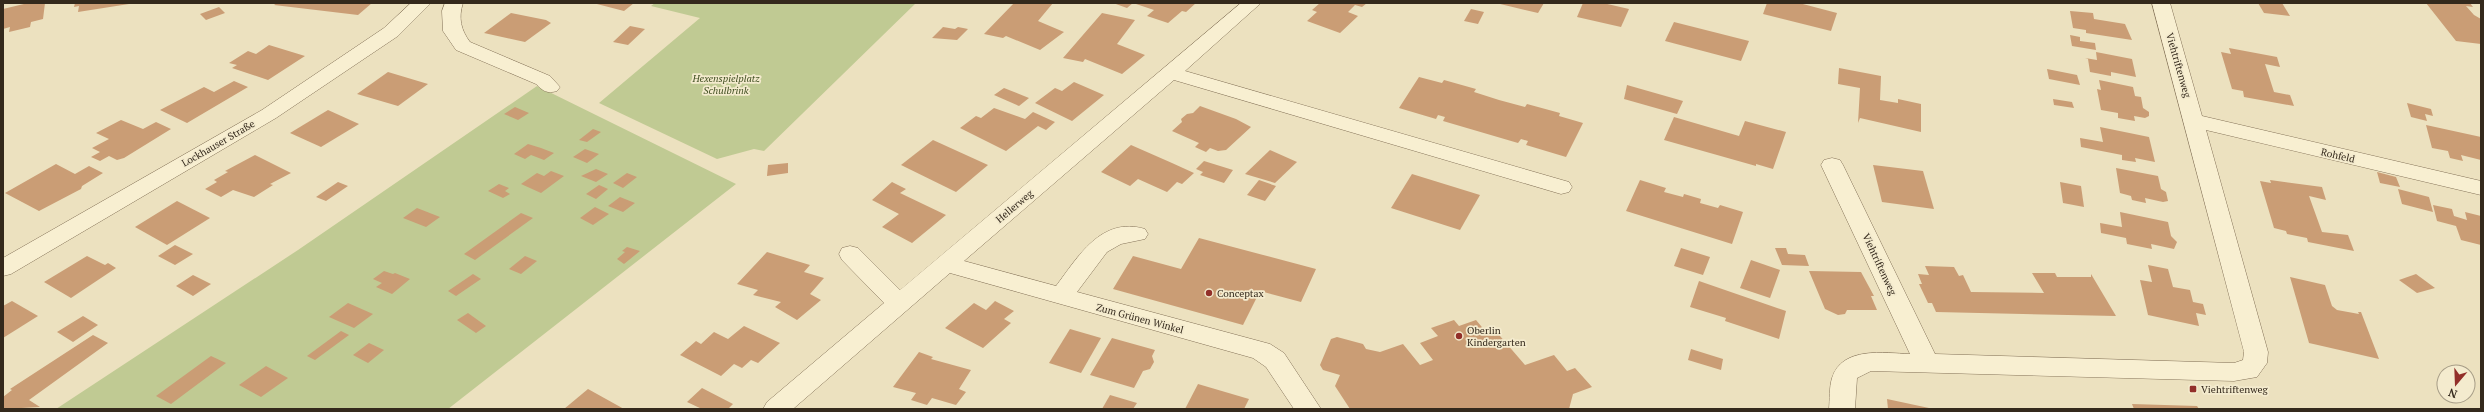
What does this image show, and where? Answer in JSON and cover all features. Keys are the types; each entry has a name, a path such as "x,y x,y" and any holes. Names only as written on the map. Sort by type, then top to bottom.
{"street":[{"name":"Lockhauser Straße","path":"3,268 269,114 391,32 422,3"},
{"path":"454,3 451,11 452,31 463,46 543,80 550,87"},
{"name":"Hellerweg","path":"776,409 945,264 1171,74 1252,3"},
{"name":"Viehtriftenweg","path":"1842,409 1845,375 1854,365 1871,362 2234,372 2248,370 2255,363 2256,352 2161,3"},
{"path":"1171,74 1561,187"},
{"name":"Rohfeld","path":"2194,121 2481,188"},
{"name":"Viehtriftenweg","path":"1832,164 1927,364"},
{"path":"1061,296 1099,246 1116,238 1138,234"},
{"path":"850,254 899,304"},
{"name":"Zum Grünen Winkel","path":"945,264 1261,351 1275,360 1308,409"}],"green space":[{"name":"Hexenspielplatz Schulbrink","path":"655,3 916,3 764,151 754,149 717,159 599,103 700,18 651,6"},
{"path":"537,86 736,184 448,409 56,409 298,250"}],"building":[{"path":"28,3 45,3 43,19 31,22 30,27 9,32 10,27 3,29 3,9"},
{"path":"75,3 129,4 78,12 79,6 74,7"},
{"path":"277,3 372,3 358,15 274,5"},
{"path":"593,3 634,3 624,11"},
{"path":"1014,3 1053,3 1038,21 1064,32 1040,50 1006,36 1003,38 984,34"},
{"path":"1113,3 1133,3 1127,8"},
{"path":"1133,3 1196,3 1186,12 1182,11 1168,23 1147,16 1154,10"},
{"path":"1320,3 1367,3 1362,7 1355,5 1348,12 1358,16 1340,33 1307,21 1317,12 1312,10"},
{"path":"1496,3 1544,3 1538,13"},
{"path":"1583,3 1603,3 1629,9 1621,27 1577,17"},
{"path":"1767,3 1799,3 1837,13 1831,31 1763,14"},
{"path":"2258,3 2282,3 2290,16 2264,13"},
{"path":"2426,3 2470,3 2473,7 2466,6 2474,15 2481,19 2481,44 2456,41"},
{"path":"219,7 225,13 206,20 200,14"},
{"path":"1471,9 1484,12 1478,24 1464,21"},
{"path":"2070,11 2093,13 2094,19 2125,24 2132,40 2086,33 2086,30 2073,28"},
{"path":"511,13 546,20 551,23 525,42 484,33"},
{"path":"1102,13 1135,20 1117,44 1145,55 1122,74 1085,59 1083,62 1063,58"},
{"path":"1674,22 1749,41 1741,61 1665,41"},
{"path":"630,26 645,29 628,45 613,42"},
{"path":"943,27 968,29 957,40 932,38"},
{"path":"2070,35 2080,37 2080,41 2095,43 2096,50 2072,46"},
{"path":"269,45 305,56 268,80 232,68 237,65 229,63 248,51 256,54"},
{"path":"2229,48 2277,57 2280,67 2265,64 2274,92 2290,95 2294,106 2244,97 2243,91 2232,89 2221,52 2231,54"},
{"path":"2096,52 2132,59 2136,77 2111,72 2111,76 2090,72 2088,59 2085,58 2097,60"},
{"path":"1839,68 1881,76 1880,100 1898,103 1898,99 1921,104 1921,132 1860,118 1858,123 1860,88 1838,84"},
{"path":"2047,69 2077,75 2080,85 2049,79"},
{"path":"388,72 428,84 398,106 357,94"},
{"path":"1419,77 1442,83 1444,80 1476,89 1474,92 1499,100 1525,107 1527,104 1560,113 1559,116 1583,123 1566,157 1526,145 1528,141 1521,139 1518,143 1443,121 1445,117 1438,115 1436,119 1399,108"},
{"path":"2099,80 2133,87 2135,96 2141,97 2143,108 2149,112 2149,116 2145,118 2134,116 2135,121 2118,118 2118,113 2101,110 2097,89 2101,90"},
{"path":"234,81 248,87 187,123 160,110 204,87 214,92"},
{"path":"1074,82 1104,95 1072,121 1035,103 1055,88 1062,91"},
{"path":"1627,85 1683,101 1677,114 1624,99"},
{"path":"1004,88 1029,98 1019,106 994,95"},
{"path":"2053,99 2072,102 2074,108 2054,105"},
{"path":"2407,103 2431,109 2433,116 2425,114 2427,121 2411,117"},
{"path":"1200,106 1236,119 1251,127 1226,150 1218,151 1210,148 1206,152 1195,147 1199,143 1172,131 1182,122 1181,119 1187,114 1193,113"},
{"path":"515,107 529,113 518,120 504,114"},
{"path":"994,108 1025,119 1033,112 1055,122 1046,130 1038,126 1006,151 960,128 976,116 981,118"},
{"path":"328,110 359,124 321,147 290,133"},
{"path":"1674,117 1739,136 1745,121 1786,132 1773,169 1756,164 1756,166 1664,140"},
{"path":"121,120 143,129 156,122 171,129 124,158 117,160 109,156 100,161 91,157 100,152 92,148 109,139 96,133"},
{"path":"2426,125 2481,137 2481,160 2461,155 2463,161 2450,158 2448,151 2432,148"},
{"path":"2100,127 2149,137 2155,162 2135,158 2136,162 2122,160 2122,155 2081,147 2080,138 2103,142"},
{"path":"593,129 601,132 587,142 579,140"},
{"path":"933,140 988,165 956,192 901,165"},
{"path":"528,144 554,153 544,160 531,155 525,159 514,154"},
{"path":"1131,145 1194,173 1182,184 1177,182 1167,192 1138,179 1130,186 1101,172"},
{"path":"585,149 599,154 587,163 573,157"},
{"path":"1270,150 1297,162 1275,183 1245,174"},
{"path":"255,155 291,173 270,184 273,185 254,197 233,190 221,197 205,189 217,182 214,180 228,172 225,171"},
{"path":"1204,161 1233,170 1224,183 1200,175 1203,172 1196,169"},
{"path":"788,163 788,173 767,176 768,165"},
{"path":"56,164 75,174 89,166 103,173 82,186 81,189 39,211 5,193"},
{"path":"1873,165 1923,171 1934,209 1882,202"},
{"path":"2116,168 2158,176 2161,189 2166,192 2168,201 2163,202 2145,198 2146,203 2132,200 2131,196 2120,193"},
{"path":"596,169 608,174 596,182 581,176"},
{"path":"551,171 564,176 541,193 521,184 537,173 544,176"},
{"path":"2377,172 2396,177 2400,187 2380,183"},
{"path":"627,173 637,177 623,188 613,183"},
{"path":"1412,174 1480,195 1460,230 1391,208"},
{"path":"1259,180 1276,186 1265,201 1247,195"},
{"path":"1640,180 1666,188 1664,192 1683,197 1684,194 1701,199 1700,203 1718,208 1720,205 1743,212 1732,244 1626,211"},
{"path":"2270,180 2322,187 2326,200 2309,196 2322,232 2348,235 2354,251 2308,242 2307,238 2287,234 2286,231 2274,228 2260,181 2271,183"},
{"path":"338,182 348,186 326,201 316,197"},
{"path":"892,182 906,189 900,193 946,215 912,243 882,227 899,214 872,200"},
{"path":"2060,182 2081,186 2084,207 2063,203"},
{"path":"499,184 509,188 505,191 510,194 503,198 488,191"},
{"path":"599,185 608,189 596,199 586,194"},
{"path":"2398,189 2429,197 2433,212 2402,204"},
{"path":"620,197 635,203 623,212 608,206"},
{"path":"177,201 210,218 167,245 135,227"},
{"path":"2433,205 2452,209 2454,216 2467,220 2465,212 2481,216 2481,245 2461,240 2456,226 2437,221"},
{"path":"595,207 609,214 593,225 580,218"},
{"path":"417,208 440,217 426,227 403,218"},
{"path":"2120,212 2168,222 2171,236 2177,242 2174,249 2151,244 2152,249 2127,244 2126,238 2101,233 2100,223 2122,227"},
{"path":"521,213 533,218 475,260 464,254"},
{"path":"1199,238 1316,269 1301,302 1260,291 1243,325 1113,289 1133,256 1181,269"},
{"path":"175,245 193,254 175,265 158,256"},
{"path":"627,247 640,251 624,264 617,259 625,252 622,251"},
{"path":"1681,248 1710,257 1703,275 1674,266"},
{"path":"1775,248 1786,248 1788,254 1805,255 1809,266 1782,265"},
{"path":"767,252 810,265 804,272 824,278 810,294 821,300 797,320 775,307 781,302 753,295 758,290 737,284"},
{"path":"87,256 105,265 108,263 116,268 71,298 44,282"},
{"path":"525,256 537,261 521,274 509,269"},
{"path":"1751,260 1780,270 1770,298 1740,288"},
{"path":"2148,265 2168,269 2173,287 2190,290 2193,302 2203,304 2206,315 2196,313 2199,326 2148,315 2140,280 2152,282"},
{"path":"1925,266 1954,267 1959,276 1963,275 1971,292 2044,293 2032,273 2055,273 2057,277 2091,277 2091,274 2116,316 1936,312 1932,303 1928,303 1919,284 1922,284 1918,274 1929,275"},
{"path":"384,271 393,274 395,273 410,279 392,294 376,287 382,283 373,279"},
{"path":"1809,271 1861,272 1874,296 1871,296 1877,310 1847,310 1845,314 1838,315 1825,309"},
{"path":"473,274 481,279 456,296 448,291"},
{"path":"2416,274 2435,288 2417,293 2399,280"},
{"path":"193,275 211,284 193,296 176,286"},
{"path":"2290,277 2325,285 2332,306 2337,310 2359,314 2358,312 2361,312 2379,359 2309,343"},
{"path":"1699,281 1786,311 1779,339 1725,321 1726,318 1690,307"},
{"path":"12,301 38,316 3,338 3,306"},
{"path":"995,301 1014,311 1004,319 1011,323 983,348 945,328 974,303 986,310"},
{"path":"348,303 373,314 354,328 329,317"},
{"path":"468,313 486,326 476,333 457,320"},
{"path":"83,316 98,325 73,342 57,332"},
{"path":"1454,320 1459,326 1476,320 1486,332 1494,329 1525,365 1554,355 1567,371 1575,368 1592,387 1573,394 1569,409 1350,409 1335,386 1340,375 1323,370 1320,365 1331,339 1337,337 1363,344 1366,349 1380,352 1403,344 1420,365 1433,360 1420,343 1438,336 1431,328"},
{"path":"744,326 780,343 758,363 751,360 742,368 734,364 721,376 680,355 696,341 701,344 714,332 728,339"},
{"path":"1070,329 1101,338 1081,373 1049,363"},
{"path":"341,331 349,335 315,360 307,356"},
{"path":"93,335 108,343 29,400 40,407 3,409 3,397 12,390 10,389"},
{"path":"1112,338 1155,350 1152,356 1154,362 1150,369 1143,371 1134,388 1090,375"},
{"path":"369,343 384,350 368,363 353,355"},
{"path":"1691,349 1723,359 1721,370 1688,360"},
{"path":"919,352 933,357 931,359 971,370 959,389 966,392 956,405 932,398 927,405 911,400 916,393 893,387"},
{"path":"211,356 226,363 171,404 156,396"},
{"path":"266,366 288,378 261,397 239,385"},
{"path":"1198,384 1249,399 1244,409 1185,409"},
{"path":"702,388 733,404 728,409 702,409 687,402"},
{"path":"588,389 624,409 564,409"},
{"path":"1110,395 1137,403 1133,409 1102,409"},
{"path":"1887,399 1929,408 1929,409 1888,409"},
{"path":"2132,404 2197,406 2199,409 2134,409"}],"place":[{"name":"Conceptax","path":"1209,293"},
{"name":"Oberlin Kindergarten","path":"1459,336"},
{"name":"Viehtriftenweg","path":"2193,389"}]}
